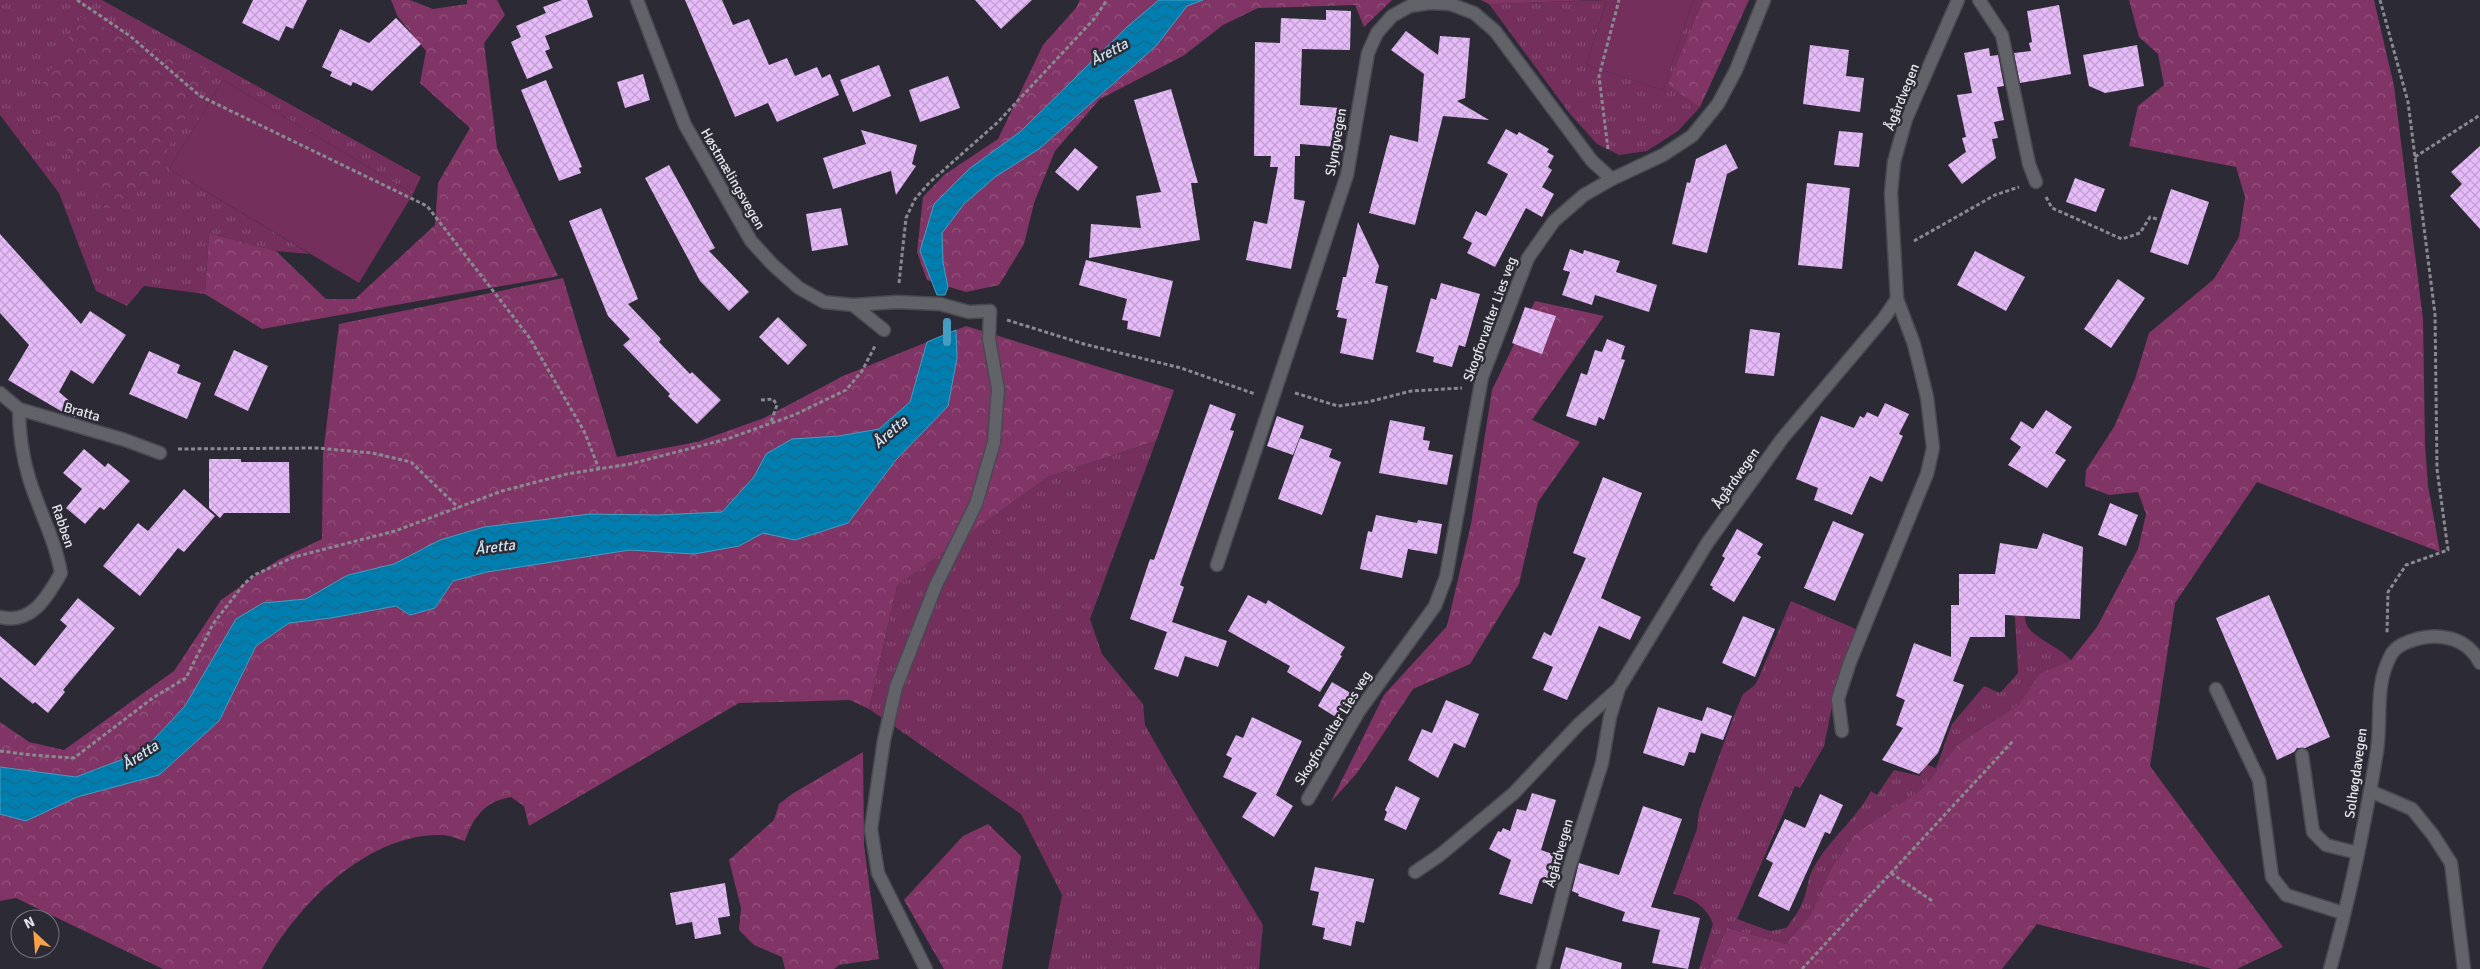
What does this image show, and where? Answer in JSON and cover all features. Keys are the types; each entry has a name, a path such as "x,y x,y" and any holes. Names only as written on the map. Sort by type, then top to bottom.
{"street":[{"name":"Høstmælingsvegen","path":"637,0 685,125 751,241 773,265 799,288 824,302 853,305 897,302 940,304 969,312 990,311"},
{"name":"Skogforvalter Lies veg","path":"1308,799 1359,711 1435,606 1446,577 1480,387 1528,258 1554,222 1584,196 1612,179 1663,155 1692,136 1718,104 1736,70 1764,0"},
{"name":"Ågårdvegen","path":"1842,731 1838,699 1850,662 1927,474 1933,448 1928,397 1914,344 1897,299 1891,193 1894,162 1906,119 1958,0"},
{"path":"1979,0 2002,35 2029,164 2036,182"},
{"name":"Slyngvegen","path":"1216,565 1347,175 1368,54 1377,34 1392,16 1410,6 1430,3 1450,4 1474,13 1495,31 1592,161 1612,179"},
{"name":"Ågårdvegen","path":"1543,969 1568,872 1602,763 1610,717 1619,688 1708,542 1782,439 1884,318 1897,299"},
{"path":"853,305 884,330"},
{"path":"926,969 878,873 871,830 884,740 896,687 936,585 976,504 994,442 998,389 989,340 990,311"},
{"name":"Bratta","path":"0,393 19,409 165,452"},
{"name":"Rabben","path":"0,617 9,619 29,616 47,596 61,573 58,555 29,479 19,437 19,409"},
{"path":"2392,652 2413,639 2434,636 2455,639 2474,652 2480,663"},
{"name":"Solhøgdavegen","path":"2330,969 2358,852 2370,791 2378,741 2379,683 2392,652"},
{"name":"Ågårdvegen","path":"1415,872 1440,855 1514,794 1579,724 1619,688"},
{"path":"2216,688 2259,780 2272,877 2286,894 2343,913"},
{"path":"2302,754 2313,832 2326,845 2358,852"},
{"path":"2370,791 2412,809 2434,835 2451,862 2464,969"}],"path":[{"path":"77,0 130,36 200,96 427,206 529,337 584,431 599,469"},
{"path":"897,302 906,218 915,199 929,183 998,122 1094,19 1107,0"},
{"path":"1612,179 1599,76 1619,0"},
{"path":"2380,0 2408,102 2435,314 2437,470 2448,550 2406,565 2388,592 2386,628 2392,652"},
{"path":"2415,157 2480,114"},
{"path":"1894,247 1909,244 1995,195 2036,182 2052,208 2122,239 2140,233 2150,217 2158,219"},
{"path":"990,311 1016,324 1274,395 1295,393 1338,406 1368,402 1411,391 1480,387"},
{"path":"0,751 74,758 154,697 186,678 213,624 244,584 254,575 294,557 395,531 502,491 567,474 630,464 727,439 794,415 846,390 862,372 884,330"},
{"path":"761,400 773,399 777,405 771,423"},
{"path":"165,452 317,448 372,453 410,462 459,508"},
{"path":"1802,969 2013,741"},
{"path":"1891,873 1934,902"}],"green space":[{"path":"0,0 102,0 421,177 413,194 223,80 169,169 310,254 276,251 209,233 205,294 144,286 127,306 96,291 59,193 0,115"},
{"path":"391,0 410,0 433,9 467,4 467,0 497,0 505,15 484,43 497,148 558,276 262,329 205,294 209,233 276,251 326,299 355,299 435,225 438,183 470,128 420,83 426,51 398,17"},
{"path":"1080,0 1392,0 1364,27 1355,5 1258,8 1223,25 1183,56 1100,99 1055,151 1034,203 1024,244 999,285 966,292 927,280 917,252 923,197 944,175 998,139 1043,45 1076,8"},
{"path":"1481,0 1598,0 1489,4"},
{"path":"1607,0 1586,65 1663,90 1693,0 1703,0 1669,85 1700,107 1678,131 1647,151 1619,155 1597,144 1570,114 1489,4"},
{"path":"1607,0 1693,0 1663,90 1586,65"},
{"path":"1703,0 1749,0 1700,107 1668,85"},
{"path":"2129,0 2374,0 2394,86 2423,319 2425,445 2428,486 2440,552 2257,482 2175,603 2150,766 2283,947 2237,969 2212,969 2037,924 2002,969 1709,969 1727,928 1786,944 1811,914 1830,870 1855,834 1923,788 1958,744 2019,704 2040,673 2071,660 2097,627 2138,549 2146,514 2138,492 2109,495 2085,486 2086,470 2114,427 2135,379 2149,333 2214,279 2239,237 2245,197 2236,167 2129,146 2138,106 2164,85 2158,54 2139,37"},
{"path":"81,17 211,72 149,183 106,210 67,152 40,88"},
{"path":"223,80 413,194 359,283 169,169"},
{"path":"563,278 617,457 697,442 764,418 843,376 927,342 910,402 879,429 839,436 766,454 754,477 723,512 657,515 440,540 394,564 348,575 306,599 262,603 211,665 185,706 142,752 76,777 0,767 0,722 29,742 64,750 174,671 221,600 278,560 322,539 323,454 339,324"},
{"path":"1535,301 1604,316 1532,420 1580,442 1538,502 1519,584 1470,664 1413,689 1357,773 1331,802 1384,695 1447,626 1471,524 1492,390"},
{"path":"966,326 1174,390 1156,441 1048,477 897,586 869,709 850,700 739,703 529,826 524,806 511,797 487,806 476,818 465,841 442,835 414,838 386,846 360,860 313,899 276,945 262,969 163,969 60,919 60,909 39,909 16,898 0,901 0,814 26,821 77,797 159,775 219,721 256,646 289,623 331,618 396,606 410,615 435,608 453,581 487,572 630,550 694,554 739,546 763,533 795,540 848,523 895,461 957,358 956,330"},
{"path":"1156,441 1090,619 1102,654 1143,704 1145,725 1192,808 1263,925 1259,969 1048,969 1062,895 1021,814 869,709 897,586 1048,477"},
{"path":"1791,601 1856,629 1836,687 1824,746 1800,788 1795,786 1737,919 1770,931 1786,928 1792,920 1802,904 1810,875 1819,859 1858,811 1871,791 1877,795 1894,770 1920,776 1924,764 1936,768 1952,724 1984,686 2000,693 2018,673 2015,618 2008,601 2026,607 2025,621 2033,633 2060,650 2071,660 2040,673 2019,704 1958,744 1923,788 1855,834 1830,870 1811,914 1786,944 1727,928 1709,969 1699,969 1713,924 1707,912 1697,903 1686,897 1673,894 1697,829 1699,811 1733,718 1743,694 1755,685 1759,677"},
{"path":"863,752 864,845 879,959 839,965 834,969 785,969 782,957 754,945 739,930 741,908 729,860 774,820 779,804 792,794"},
{"path":"988,824 1021,856 1002,969 944,969 904,900 963,836"}],"water":[{"path":"1159,0 1203,0 1187,6 1156,46 1039,149 995,177 964,204 942,233 943,262 948,287 945,295 937,295 920,251 934,204 969,169 1021,131 1127,27"},
{"path":"956,330 957,358 948,406 895,461 848,523 795,540 763,533 739,546 694,554 630,550 487,572 453,581 435,608 410,615 396,606 331,618 289,623 256,646 219,721 159,775 77,797 26,821 0,814 0,767 76,777 142,752 185,706 236,619 263,603 306,599 348,575 394,564 440,540 484,527 590,514 657,515 722,512 754,477 766,454 792,439 839,436 879,429 910,402 927,342"}],"building":[{"path":"253,0 307,0 293,29 286,26 279,41 242,23"},
{"path":"562,0 587,0 593,17 545,36 550,49 545,51 553,68 527,79 511,42 521,37 516,26 546,13 543,7"},
{"path":"685,0 722,0 733,25 749,19 769,65 787,58 795,76 817,67 822,78 830,74 839,95 777,122 768,103 735,117"},
{"path":"975,0 1032,0 1001,29"},
{"path":"2059,5 2071,74 2020,83 2014,53 2031,51 2029,43 2032,42 2027,11"},
{"path":"1326,10 1351,11 1350,50 1302,49 1300,105 1340,108 1337,147 1300,144 1300,156 1295,156 1294,199 1305,201 1291,269 1246,260 1254,221 1267,224 1278,167 1270,167 1271,156 1254,156 1255,42 1280,43 1281,18 1326,20"},
{"path":"396,18 421,44 372,91 353,82 351,86 330,76 332,72 322,67 340,29 369,43"},
{"path":"1406,31 1438,55 1440,36 1470,38 1465,98 1457,101 1489,120 1443,116 1415,225 1369,213 1390,135 1418,142 1424,74 1391,50"},
{"path":"1810,45 1849,50 1846,76 1864,78 1860,112 1803,104"},
{"path":"2137,45 2144,86 2105,93 2089,86 2083,55"},
{"path":"1989,48 1990,56 1998,55 2004,86 1997,87 2004,120 1994,122 1998,138 1992,139 1996,158 1962,184 1948,165 1966,152 1962,138 1966,137 1957,95 1972,93 1964,53"},
{"path":"879,65 891,96 853,112 840,80"},
{"path":"643,74 650,100 625,108 617,82"},
{"path":"948,76 960,108 920,122 909,90"},
{"path":"546,80 582,167 579,168 581,173 559,181 521,90"},
{"path":"1171,89 1198,183 1191,183 1200,240 1089,258 1091,224 1141,228 1136,196 1161,192 1134,100"},
{"path":"1506,129 1517,135 1519,132 1549,149 1547,152 1554,156 1548,167 1552,170 1542,187 1554,194 1542,217 1526,208 1495,267 1467,253 1472,243 1463,238 1476,211 1486,216 1508,174 1487,163"},
{"path":"861,130 917,145 912,164 916,166 896,195 891,171 833,189 823,158 866,144"},
{"path":"1839,131 1863,133 1859,167 1834,165"},
{"path":"1726,144 1738,168 1727,174 1707,253 1672,244 1687,182 1690,183 1696,159"},
{"path":"2480,146 2480,229 2450,196 2462,184 2451,172"},
{"path":"1075,148 1098,167 1078,191 1055,172"},
{"path":"669,165 715,248 709,251 749,292 729,311 700,281 645,178"},
{"path":"2075,178 2105,189 2096,212 2066,202"},
{"path":"1807,183 1850,188 1842,269 1798,265"},
{"path":"2171,189 2209,202 2188,265 2150,252"},
{"path":"601,208 638,299 628,304 661,339 659,342 690,374 692,372 721,400 697,424 668,396 670,394 623,345 630,339 608,316 569,221"},
{"path":"841,208 848,245 812,251 806,214"},
{"path":"1358,222 1379,266 1375,283 1388,286 1373,360 1340,353 1347,319 1337,317 1339,310 1336,310 1343,277 1346,277"},
{"path":"0,234 81,324 90,311 126,335 93,384 71,370 59,392 80,410 75,417 66,414 8,380 29,345 0,313"},
{"path":"1570,249 1583,254 1584,250 1620,261 1616,272 1657,285 1649,312 1595,295 1592,305 1562,295 1570,272 1563,270"},
{"path":"1975,251 2025,277 2006,311 1957,285"},
{"path":"1086,260 1173,281 1160,337 1127,329 1128,321 1122,320 1127,299 1079,285"},
{"path":"2118,279 2145,298 2111,348 2084,329"},
{"path":"1441,283 1480,294 1465,347 1459,345 1452,367 1433,362 1434,357 1416,352 1431,298 1436,300"},
{"path":"1525,307 1556,316 1542,354 1512,343"},
{"path":"778,317 807,345 788,365 759,337"},
{"path":"1750,329 1780,333 1774,376 1745,373"},
{"path":"1607,339 1625,346 1621,359 1625,360 1604,420 1599,417 1596,426 1566,416 1581,373 1587,375 1595,350 1602,352"},
{"path":"234,350 268,366 248,411 214,395"},
{"path":"149,351 180,365 177,373 201,383 187,419 129,394"},
{"path":"1885,403 1909,414 1899,434 1903,436 1882,482 1870,476 1852,515 1814,500 1818,488 1796,479 1821,416 1854,428 1860,416 1864,418 1867,412 1878,417"},
{"path":"1210,404 1236,414 1230,430 1234,431 1180,585 1184,587 1172,622 1227,641 1218,667 1185,656 1178,677 1154,669 1167,632 1130,619 1150,559 1154,560"},
{"path":"2046,410 2072,427 2055,453 2066,460 2047,488 2008,465 2021,447 2010,439 2021,421 2033,429"},
{"path":"1277,416 1304,426 1293,455 1267,446"},
{"path":"1390,420 1425,427 1423,440 1430,441 1428,450 1453,455 1447,485 1379,473"},
{"path":"1300,438 1332,449 1329,457 1341,462 1322,515 1278,499"},
{"path":"84,449 105,467 108,463 130,481 104,510 100,507 85,524 66,508 82,489 63,473"},
{"path":"209,459 241,459 241,462 289,462 290,513 224,513 220,518 209,508"},
{"path":"1603,477 1642,493 1601,598 1641,617 1630,640 1599,626 1567,700 1543,690 1553,667 1532,658 1544,632 1551,636 1586,558 1573,553"},
{"path":"184,489 215,516 184,552 178,548 140,596 103,566 138,523 148,531"},
{"path":"2110,503 2138,515 2126,546 2098,535"},
{"path":"1376,515 1417,523 1418,520 1442,524 1437,554 1408,549 1402,578 1360,569 1368,531 1372,532"},
{"path":"1833,521 1864,534 1835,601 1804,588"},
{"path":"1737,529 1763,544 1757,554 1761,557 1734,602 1712,589 1713,587 1710,585 1725,558 1722,556"},
{"path":"2043,533 2083,547 2080,619 2005,615 2005,637 1970,637 1953,681 1964,685 1938,753 1919,774 1882,760 1903,728 1896,725 1905,700 1896,696 1914,643 1951,657 1951,605 1959,605 1959,574 1995,574 2000,543 2037,549"},
{"path":"1248,595 1266,604 1268,600 1345,647 1340,655 1342,656 1320,692 1287,672 1290,666 1228,631"},
{"path":"2269,595 2330,737 2305,748 2297,748 2294,752 2277,760 2216,618"},
{"path":"78,598 115,628 63,690 65,692 48,713 35,702 33,704 0,677 0,636 35,666 67,626 60,620"},
{"path":"1743,616 1775,629 1755,677 1722,663"},
{"path":"1332,682 1354,695 1339,719 1318,706"},
{"path":"1446,700 1479,714 1465,748 1454,743 1438,778 1408,760 1422,729 1432,733"},
{"path":"1658,707 1702,721 1707,707 1732,716 1723,740 1701,733 1695,753 1689,752 1684,766 1643,753"},
{"path":"1252,717 1302,741 1276,795 1293,806 1274,837 1242,817 1257,793 1223,777 1232,758 1226,755 1236,735 1243,738"},
{"path":"1396,786 1420,798 1406,830 1384,820 1387,812 1385,810"},
{"path":"1532,793 1556,800 1541,850 1564,858 1556,885 1540,879 1532,904 1499,894 1511,860 1489,849 1498,831 1501,832 1503,828 1510,831 1517,809 1526,811"},
{"path":"1820,794 1843,805 1830,834 1825,832 1789,911 1758,896 1773,863 1766,859 1785,819 1805,828"},
{"path":"1643,806 1682,819 1651,907 1700,918 1688,969 1652,963 1660,930 1622,921 1625,912 1578,896 1579,894 1572,891 1579,863 1619,875"},
{"path":"1315,867 1374,879 1364,923 1356,921 1351,946 1323,939 1325,928 1312,925 1319,892 1310,890"},
{"path":"725,883 730,916 718,918 721,934 695,939 692,922 676,925 670,893"},
{"path":"1566,947 1622,963 1621,969 1560,969"}],"waterway":[{"name":"Åretta","path":"947,322 947,342"}]}
